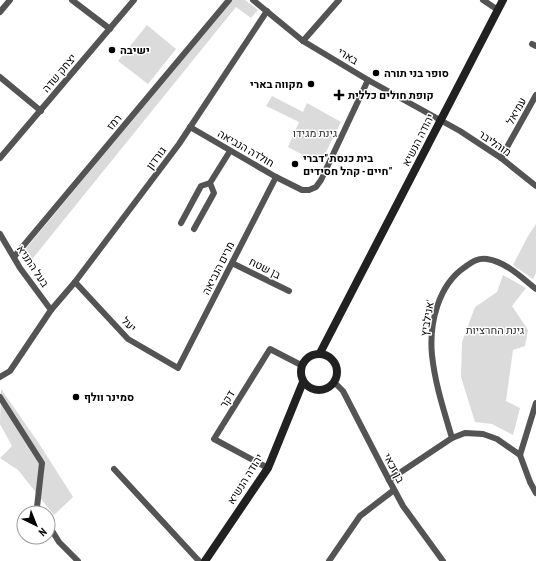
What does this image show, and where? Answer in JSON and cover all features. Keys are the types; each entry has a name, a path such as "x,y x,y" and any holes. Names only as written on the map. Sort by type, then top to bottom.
{"street":[{"path":"0,12 10,0"},
{"path":"72,0 110,29"},
{"name":"יצחק שדה","path":"0,158 134,0"},
{"name":"רמז","path":"14,257 229,0"},
{"name":"בארי","path":"253,0 303,40 368,80 441,120"},
{"path":"303,40 339,0"},
{"path":"483,0 498,10"},
{"name":"יהודה הנשיא","path":"320,354 503,0"},
{"name":"גורדון","path":"0,377 10,371 50,310 75,282 179,144 267,11"},
{"path":"0,77 41,110"},
{"name":"חולדה הנביאה","path":"190,127 276,177 302,190 309,190 316,186 321,180 368,80"},
{"name":"עמיאל","path":"501,158 536,95"},
{"name":"מוהליבר","path":"441,120 501,158 536,186"},
{"path":"180,223 201,186 210,183 230,150"},
{"name":"מרים הנביאה","path":"178,368 276,177"},
{"path":"194,229 214,193 210,183"},
{"name":"בעל התניא","path":"0,234 20,268 50,310"},
{"name":"אנילביץ'","path":"452,438 438,391 432,354 436,313 441,294 450,280 460,270 476,259 494,261 505,266 536,289"},
{"name":"בן שטח","path":"232,263 289,291"},
{"name":"יעל","path":"75,282 128,339 178,368"},
{"name":"דקר","path":"268,468 214,439 270,349 302,365"},
{"path":"320,354 331,358 337,370 337,376 330,386 319,390 312,389 303,382 300,371 302,365 309,356 320,354"},
{"name":"יהודה הנשיא","path":"205,561 268,468 303,382"},
{"name":"בן זכאי","path":"334,382 343,391 403,506 443,561"},
{"path":"0,397 42,463 37,505"},
{"path":"520,455 536,403"},
{"path":"389,480 452,438 465,434 483,434 497,439 520,455 530,482 536,493"},
{"path":"114,469 199,561"},
{"path":"329,561 360,516 394,490"},
{"path":"56,537 78,561"}],"green space":[{"path":"232,0 245,0 258,10 251,18 236,7 29,263 23,252"},
{"path":"147,25 176,49 148,84 118,61"},
{"name":"גינת מגידו","path":"272,96 303,112 307,103 341,122 320,164 288,147 299,122 266,106"},
{"path":"536,224 536,273 533,279 513,265"},
{"name":"גינת החרציות","path":"503,275 526,288 512,306 528,330 525,346 513,350 506,401 520,408 513,435 492,424 475,422 461,377 462,342 475,307 497,292"},
{"path":"1,389 38,442 73,497 56,513 56,505 46,505 18,470 0,458 12,446 0,424"}],"place":[{"name":"ישיבה","path":"112,50"},
{"name":"סופר בני תורה","path":"376,73"},
{"name":"מקווה בארי","path":"311,84"},
{"name":"קופת חולים כללית","path":"339,95"},
{"name":"בית כנסת \"דברי חיים - קהל חסידים\"","path":"295,164"},
{"name":"סמינר וולף","path":"76,397"}]}
